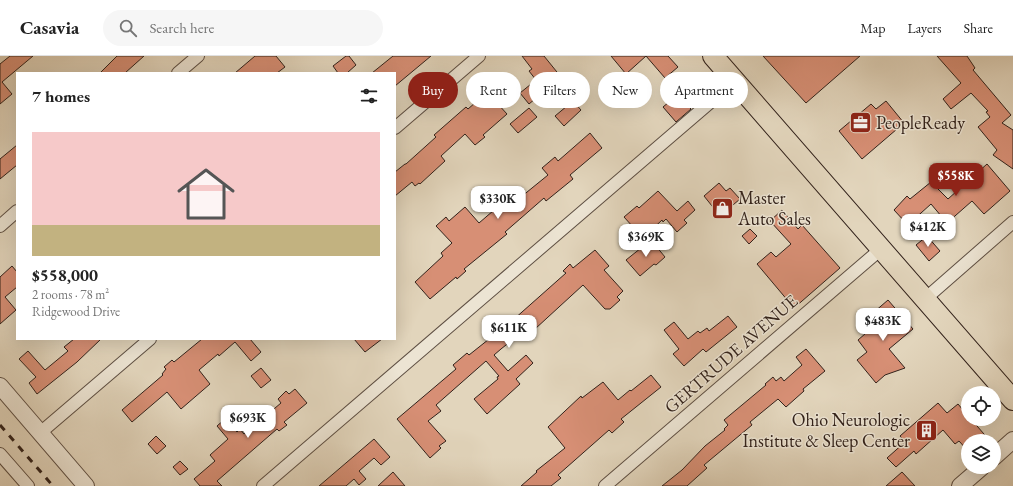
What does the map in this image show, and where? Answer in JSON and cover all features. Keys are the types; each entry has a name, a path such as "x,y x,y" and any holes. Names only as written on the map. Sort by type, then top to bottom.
{"main road":[{"path":"713,56 727,72"},
{"path":"748,96 1013,400"}],"street":[{"path":"179,72 198,56"},
{"path":"396,127 479,56"},
{"path":"263,486 704,108"},
{"path":"0,226 16,212"},
{"path":"925,299 1013,222"},
{"name":"GERTRUDE AVENUE","path":"605,486 881,249"},
{"path":"40,433 149,340"},
{"path":"0,386 86,486"},
{"path":"1001,451 1013,440"},
{"path":"0,454 28,486"},
{"path":"960,486 974,474"}],"building":[{"path":"10,56 33,56 2,82 12,94 0,104 0,64"},
{"path":"117,56 144,56 126,72 101,72"},
{"path":"255,56 276,56 285,67 278,72 236,72"},
{"path":"346,56 349,56 356,65 348,72 337,72 333,66"},
{"path":"393,56 431,56 412,72 408,72 408,75 396,85 396,72 373,72"},
{"path":"522,56 544,56 557,72 530,72 529,71 532,69"},
{"path":"611,56 646,56 628,72 624,72"},
{"path":"646,56 668,56 678,67 672,72 660,72"},
{"path":"763,56 860,56 806,103"},
{"path":"937,56 967,56 975,68 973,70 1011,115 1002,123 1013,130 1013,169 993,155 997,150 978,127 990,117 986,112 988,111 971,93 951,109 943,99 961,83"},
{"path":"529,86 529,104 521,94 521,92"},
{"path":"886,101 904,123 862,159 839,131 871,104 876,109"},
{"path":"466,107 502,108 507,114 483,135 485,137 475,145 465,134 441,156 445,161 420,184 419,183 415,186 412,182 396,195 396,171 436,137 434,135"},
{"path":"529,108 537,117 518,133 510,124"},
{"path":"565,108 579,108 581,110 564,126 555,116"},
{"path":"664,108 691,109 676,122"},
{"path":"590,133 602,148 570,175 573,179 546,201 544,198 505,232 507,234 464,269 466,271 457,279 456,277 430,299 415,282 443,256 441,253 452,243 436,226 446,217 449,221 465,207 479,223 501,204 502,205 512,197 516,201 548,175 542,168 555,157 558,161"},
{"path":"16,146 16,166 0,179 0,159"},
{"path":"987,164 1010,191 984,214 972,201 947,223 931,204 911,222 910,220 906,223 894,210 907,196 910,199 931,182 948,199"},
{"name":"Master Auto Sales","path":"719,183 726,191 730,188 740,199 720,216 704,196"},
{"path":"658,191 677,211 688,201 695,210 684,220 687,223 677,232 666,219 663,222 662,220 643,238 624,217 637,206 639,208"},
{"path":"782,210 798,229 802,225 840,268 794,308 757,264 771,252 776,257 791,244 770,221"},
{"path":"750,229 757,236 749,244 742,236"},
{"path":"927,236 940,251 929,261 916,245"},
{"path":"651,240 665,257 640,276 626,260"},
{"path":"595,250 609,266 604,270 623,291 617,297 620,300 610,309 605,309 583,285 535,329 531,325 494,355 508,371 526,355 533,363 516,379 520,384 487,414 474,399 498,379 497,377 499,376 486,361 436,405 441,411 428,421 446,441 439,446 441,448 430,458 397,419 456,369 453,365 467,353 469,355 513,320 566,273 563,271 570,264 573,268"},
{"path":"12,266 16,271 16,288 5,297 16,310 0,324 0,277"},
{"path":"888,300 913,329 889,349 905,368 885,375 876,383 857,360 867,352 858,340 873,327 866,319"},
{"path":"728,316 737,327 706,352 703,349 684,366 673,354 679,349 664,330 674,322 688,339 698,331 700,333 707,328 709,331"},
{"path":"73,340 100,340 77,362 37,394 29,383 36,377 19,359 28,351 45,370 68,351 64,347"},
{"path":"201,340 251,340 261,352 251,361 235,342 219,356 218,354 199,370 210,384 181,409 167,392 132,422 122,410 163,375 162,374 166,369 164,367 172,360 174,362"},
{"path":"355,340 381,340 365,352"},
{"path":"806,349 825,371 803,389 804,391 786,407 778,399 750,422 752,425 704,465 707,468 687,486 662,486 682,470 705,446 725,430 724,429 728,425 724,420 766,385 765,384 773,377 776,381 781,377 784,381 802,365 796,357"},
{"path":"261,368 271,380 261,388 251,376"},
{"path":"651,375 661,387 621,419 624,422 612,433 609,430 558,475 561,478 551,486 521,486 537,472 536,471 565,448 548,427 581,396 582,398 603,382 618,400"},
{"path":"295,389 307,403 284,422 287,425 279,431 277,429 217,481 222,486 200,486 194,479 215,461 210,455 228,439 217,426 225,419 237,432 240,429 244,434 281,403 278,399 286,391 289,394"},
{"name":"Ohio Neurologic Institute & Sleep Center","path":"938,403 947,413 958,404 961,408 961,426 977,426 984,434 961,434 961,443 959,441 955,444 943,430 916,454 914,451 896,467 887,458 905,442 900,436"},
{"path":"156,436 166,446 157,454 148,444"},
{"path":"374,439 390,457 381,465 374,458 359,471 366,479 359,485 354,479 346,486 319,486"},
{"path":"180,461 188,469 180,475 173,467"},
{"path":"393,472 405,486 378,486"},
{"path":"902,472 915,486 886,486"}],"railway":[{"path":"0,425 53,486"}],"place":[{"name":"PeopleReady","path":"861,123"},
{"name":"Master Auto Sales","path":"722,208"},
{"name":"Ohio Neurologic Institute & Sleep Center","path":"926,430"}]}
